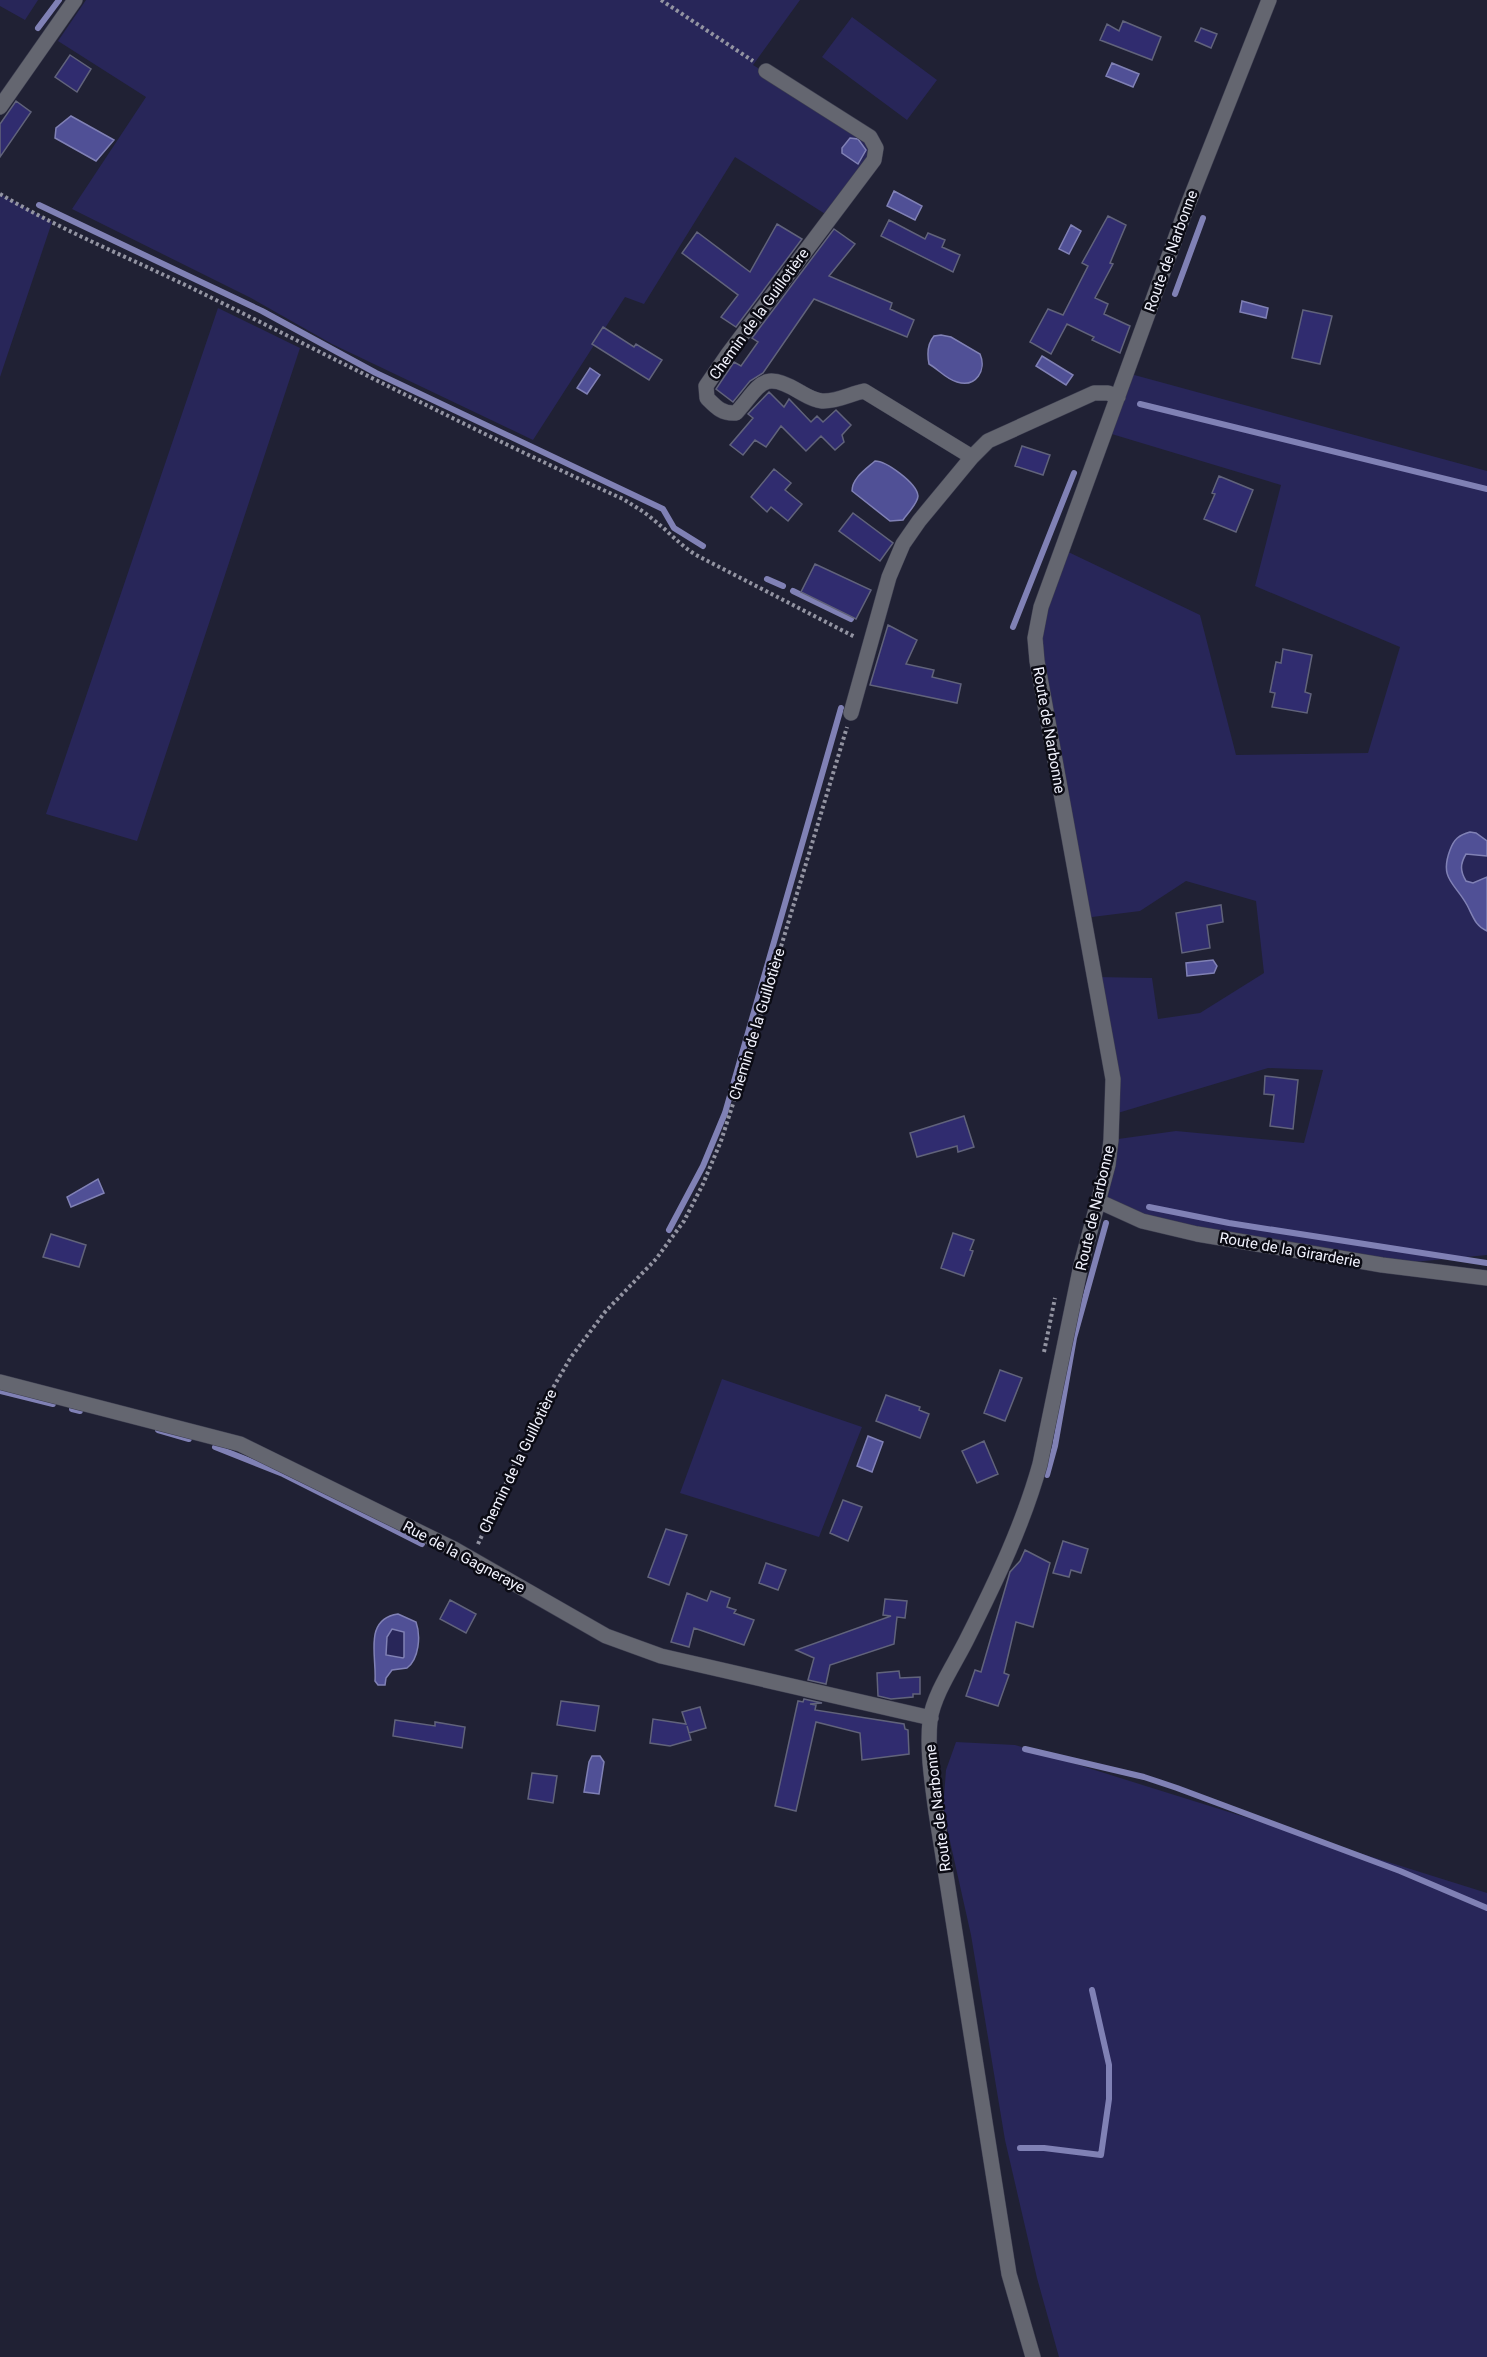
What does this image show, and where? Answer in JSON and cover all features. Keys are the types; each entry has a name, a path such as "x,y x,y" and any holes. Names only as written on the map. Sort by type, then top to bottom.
{"street":[{"path":"0,107 75,0"},
{"name":"Route de Narbonne","path":"1033,2357 1009,2274 931,1774 929,1743 931,1718 944,1682 1015,1539 1029,1503 1041,1457 1081,1265 1108,1165 1111,1140 1113,1079 1039,672 1035,638 1041,607 1185,212 1269,0"},
{"name":"Chemin de la Guillotière","path":"766,71 870,137 876,148 874,159 706,386 707,398 720,411 729,414 736,413 761,385 770,380 782,381 813,399 822,401 864,392 972,457"},
{"path":"851,713 889,577 903,544 972,457 988,441 1094,393 1108,393 1118,397"},
{"name":"Route de la Girarderie","path":"1098,1202 1142,1221 1197,1234 1382,1265 1487,1278"},
{"name":"Rue de la Gagneraye","path":"0,1382 240,1444 471,1559 606,1636 651,1653 931,1718"}],"path":[{"path":"661,0 766,71"},
{"path":"0,194 78,235 241,312 430,409 623,500 641,510 681,546 696,555 870,644"},
{"name":"Chemin de la Guillotière","path":"471,1559 537,1415 571,1357 605,1312 656,1258 684,1221 703,1184 721,1141 744,1070 851,713"},
{"path":"1043,1359 1048,1323 1057,1291"}],"shaded area":[{"path":"0,0 38,0 25,20 0,6"},
{"path":"86,0 800,0 753,65 870,137 876,148 830,217 735,157 644,304 625,297 533,440 332,344 251,298 72,209 146,97 58,41"},
{"path":"852,17 937,80 907,120 822,57"},
{"path":"1112,63 1139,74 1133,87 1106,76"},
{"path":"71,116 114,140 96,161 55,138 56,128"},
{"path":"850,138 858,139 866,150 858,164 842,153 842,148"},
{"path":"894,191 922,206 915,220 887,206"},
{"path":"0,194 52,222 0,377"},
{"path":"1071,225 1081,231 1069,254 1059,249"},
{"path":"1242,301 1268,308 1266,318 1240,312"},
{"path":"218,308 300,348 137,841 46,814"},
{"path":"934,336 951,337 980,354 981,371 974,380 964,383 957,382 949,379 929,364 930,342"},
{"path":"1042,356 1073,375 1066,385 1036,366"},
{"path":"590,368 600,375 587,394 577,388"},
{"path":"1127,373 1487,471 1487,1255 1382,1265 1197,1234 1098,1201 1111,1140 1176,1131 1304,1143 1323,1070 1268,1068 1111,1115 1095,977 1152,978 1158,1019 1200,1013 1264,973 1256,901 1186,881 1140,911 1084,918 1035,638 1062,549 1200,615 1236,755 1368,753 1400,647 1255,586 1281,485 1105,432"},
{"path":"875,461 886,465 907,479 916,491 918,496 916,502 903,520 890,521 852,491 857,478"},
{"path":"1470,832 1476,833 1487,841 1487,856 1466,854 1462,868 1466,881 1473,883 1487,877 1487,931 1477,923 1447,874 1447,860 1453,843 1460,836"},
{"path":"1213,960 1217,966 1214,973 1187,976 1186,963"},
{"path":"98,1179 104,1193 71,1207 67,1197"},
{"path":"722,1379 862,1427 819,1537 680,1493"},
{"path":"868,1436 883,1442 872,1472 857,1466"},
{"path":"398,1614 416,1622 418,1647 414,1659 407,1668 392,1670 386,1678 385,1685 378,1685 375,1681 374,1640 380,1623 387,1617","holes":["392,1629 404,1632 404,1657 386,1655 387,1637"]},
{"path":"391,1629 404,1631 403,1659 386,1656 387,1637"},
{"path":"956,1742 1015,1745 1487,1893 1487,2357 1059,2357 1037,2278 1005,2140 971,1935 943,1810 946,1770"},
{"path":"592,1756 600,1756 604,1762 599,1794 584,1792"}],"building":[{"path":"1123,21 1161,37 1152,60 1100,40 1107,24 1119,31"},
{"path":"1201,28 1217,34 1211,48 1195,41"},
{"path":"70,55 91,69 77,92 55,77"},
{"path":"16,101 31,112 0,157 0,124"},
{"path":"1108,216 1126,225 1110,263 1113,264 1095,298 1108,304 1104,314 1130,326 1120,353 1092,340 1094,337 1067,324 1051,354 1030,342 1048,309 1063,315 1088,266 1082,263"},
{"path":"889,220 925,239 928,233 945,240 942,247 960,255 953,272 881,236"},
{"path":"777,224 802,239 736,327 721,317 738,295 682,253 697,232 750,272"},
{"path":"834,229 855,244 829,276 892,303 890,309 914,320 907,337 814,299 763,373 750,381 733,402 716,389 734,362 741,366 758,342 752,338"},
{"path":"1303,310 1332,316 1320,364 1292,358"},
{"path":"603,327 634,347 636,344 662,360 649,380 592,344"},
{"path":"769,392 784,407 789,399 811,422 817,416 823,422 836,410 851,425 842,435 844,442 835,450 821,436 806,451 781,426 766,447 755,440 743,455 730,445 753,418 748,414"},
{"path":"1022,446 1050,455 1043,475 1015,466"},
{"path":"774,469 791,483 785,490 802,504 788,521 771,507 767,512 751,497"},
{"path":"1219,476 1253,490 1236,532 1204,519 1215,494 1212,493"},
{"path":"853,513 893,543 880,561 839,531"},
{"path":"815,564 871,590 856,619 801,592"},
{"path":"888,625 917,640 906,664 934,670 932,677 961,684 957,703 870,685"},
{"path":"1283,649 1312,655 1305,692 1311,694 1307,713 1272,707 1275,693 1270,692 1276,662 1281,663"},
{"path":"1221,905 1223,922 1207,925 1210,948 1182,953 1176,913"},
{"path":"1265,1076 1298,1080 1293,1129 1270,1126 1274,1095 1264,1094"},
{"path":"964,1116 974,1147 958,1152 957,1146 917,1157 910,1133"},
{"path":"953,1233 974,1240 970,1250 973,1251 964,1276 941,1268"},
{"path":"51,1234 86,1245 79,1267 43,1257"},
{"path":"1000,1370 1022,1378 1005,1421 984,1413"},
{"path":"886,1395 920,1407 919,1410 929,1414 920,1438 876,1421"},
{"path":"984,1441 998,1474 977,1483 962,1451"},
{"path":"843,1500 862,1507 848,1541 830,1533"},
{"path":"666,1529 687,1535 669,1585 648,1577"},
{"path":"1063,1541 1088,1549 1081,1573 1071,1570 1069,1577 1053,1573"},
{"path":"1025,1550 1050,1563 1033,1627 1016,1622 1004,1673 1009,1675 998,1706 966,1696 975,1670 981,1672 1010,1572 1020,1561"},
{"path":"766,1563 786,1570 778,1590 759,1583"},
{"path":"711,1591 730,1598 727,1607 736,1610 734,1613 754,1620 744,1645 694,1628 689,1647 671,1642 687,1593 707,1601"},
{"path":"885,1599 907,1601 905,1618 897,1617 894,1644 830,1665 826,1684 808,1680 814,1658 796,1650 891,1616 883,1615"},
{"path":"450,1600 476,1614 466,1633 440,1619"},
{"path":"899,1671 900,1678 920,1677 920,1694 891,1699 878,1696 877,1673"},
{"path":"804,1699 822,1703 810,1704 816,1705 815,1710 904,1724 905,1729 908,1730 909,1754 862,1760 860,1733 816,1722 796,1811 775,1806 798,1701 803,1702"},
{"path":"561,1701 599,1706 595,1731 557,1725"},
{"path":"700,1707 706,1728 689,1733 691,1740 670,1746 650,1743 653,1719 686,1724 682,1712"},
{"path":"395,1720 435,1726 435,1722 465,1727 462,1748 393,1736"},
{"path":"532,1773 557,1776 553,1803 528,1799"}],"waterway":[{"path":"38,28 59,0"},
{"path":"39,205 262,311 376,373 663,509 674,528 703,546"},
{"path":"1175,294 1203,218"},
{"path":"1140,404 1487,489"},
{"path":"1013,627 1074,473"},
{"path":"767,579 783,586"},
{"path":"793,591 851,619"},
{"path":"669,1230 703,1166 725,1113 841,708"},
{"path":"1149,1207 1229,1223 1487,1263"},
{"path":"1047,1475 1055,1446 1074,1338 1106,1223"},
{"path":"0,1391 53,1404"},
{"path":"72,1409 80,1411"},
{"path":"158,1430 189,1439"},
{"path":"215,1447 283,1474 422,1544"},
{"path":"1025,1749 1144,1777 1177,1788 1400,1871 1487,1908"},
{"path":"1020,2148 1044,2148 1101,2155 1109,2099 1109,2065 1092,1990"}]}
